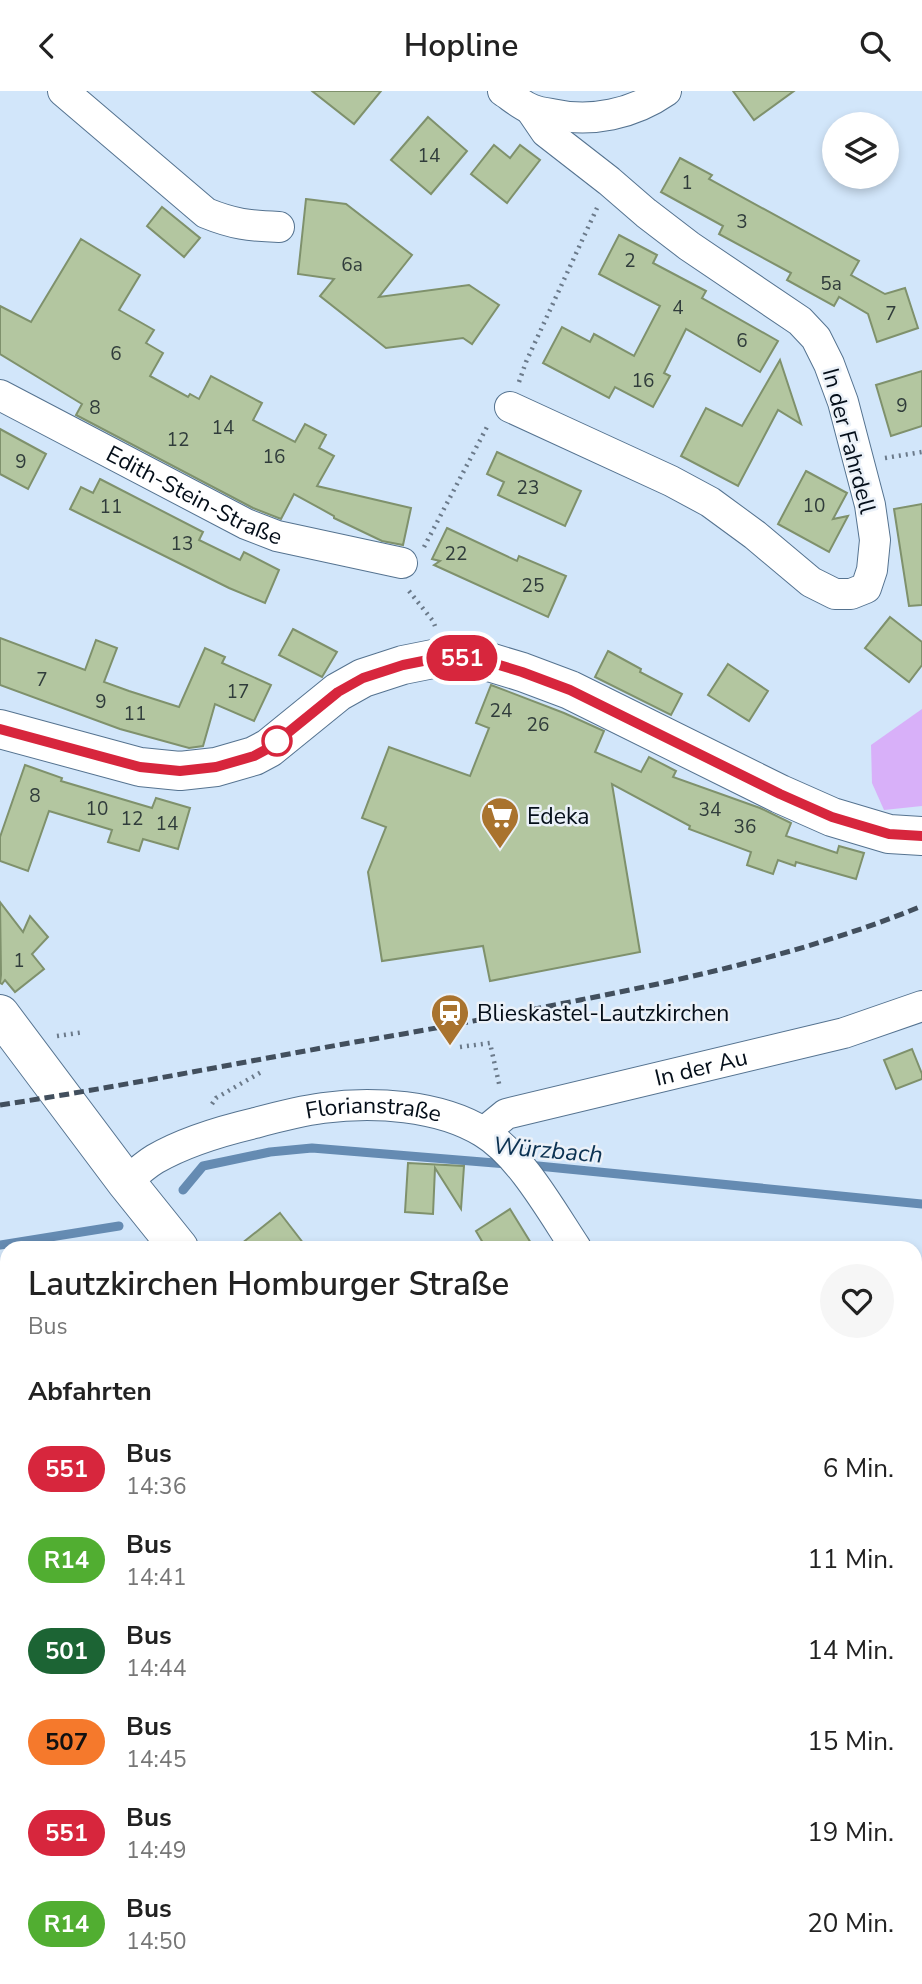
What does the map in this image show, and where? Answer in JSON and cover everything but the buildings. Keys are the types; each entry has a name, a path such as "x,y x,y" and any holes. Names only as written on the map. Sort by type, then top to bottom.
{"main road":[{"path":"0,729 140,767 180,771 216,767 254,756 269,748 338,692 363,678 403,665 443,657 476,658 570,690 832,817 905,835"},
{"path":"0,1014 173,1241"}],"street":[{"path":"63,91 206,213 230,223 279,227"},
{"path":"503,91 531,110 592,118 652,101 666,91"},
{"name":"In der Fahrdell","path":"510,407 671,481 710,502 811,582 835,594 851,594 866,588 872,570 875,540 870,505 843,403 829,363 816,338 800,321 689,246 546,132 531,110"},
{"name":"Edith-Stein-Straße","path":"0,395 246,524 277,536 402,563"},
{"name":"In der Au","path":"495,1123 844,1033 922,1006"},
{"name":"Florianstraße","path":"126,1182 154,1160 184,1145 225,1130 323,1107 403,1107 495,1123 506,1151 571,1241"}],"path":[{"path":"402,563 411,561 426,544 488,425 510,407 526,362 609,181"},
{"path":"860,462 922,452"},
{"path":"460,1047 490,1043 495,1123"}],"shaded area":[{"path":"922,709 922,806 884,810 872,783 871,745"}],"waterway":[{"name":"Würzbach","path":"183,1190 203,1166 270,1152 312,1148 507,1164"},
{"name":"Würzbach","path":"528,1165 922,1204"},
{"name":"Würzbach","path":"25,1241 119,1226"}],"railway":[{"path":"0,1105 439,1027 667,982 796,949 922,906"}],"bus line":[{"name":"551","path":"0,729 140,767 180,771 216,767 254,756 269,748 338,692 363,678 403,665 443,657 476,658 570,690 832,817 889,834 922,836"}],"place":[{"name":"Edeka","path":"500,850"},
{"name":"Blieskastel-Lautzkirchen","path":"450,1047"}]}
